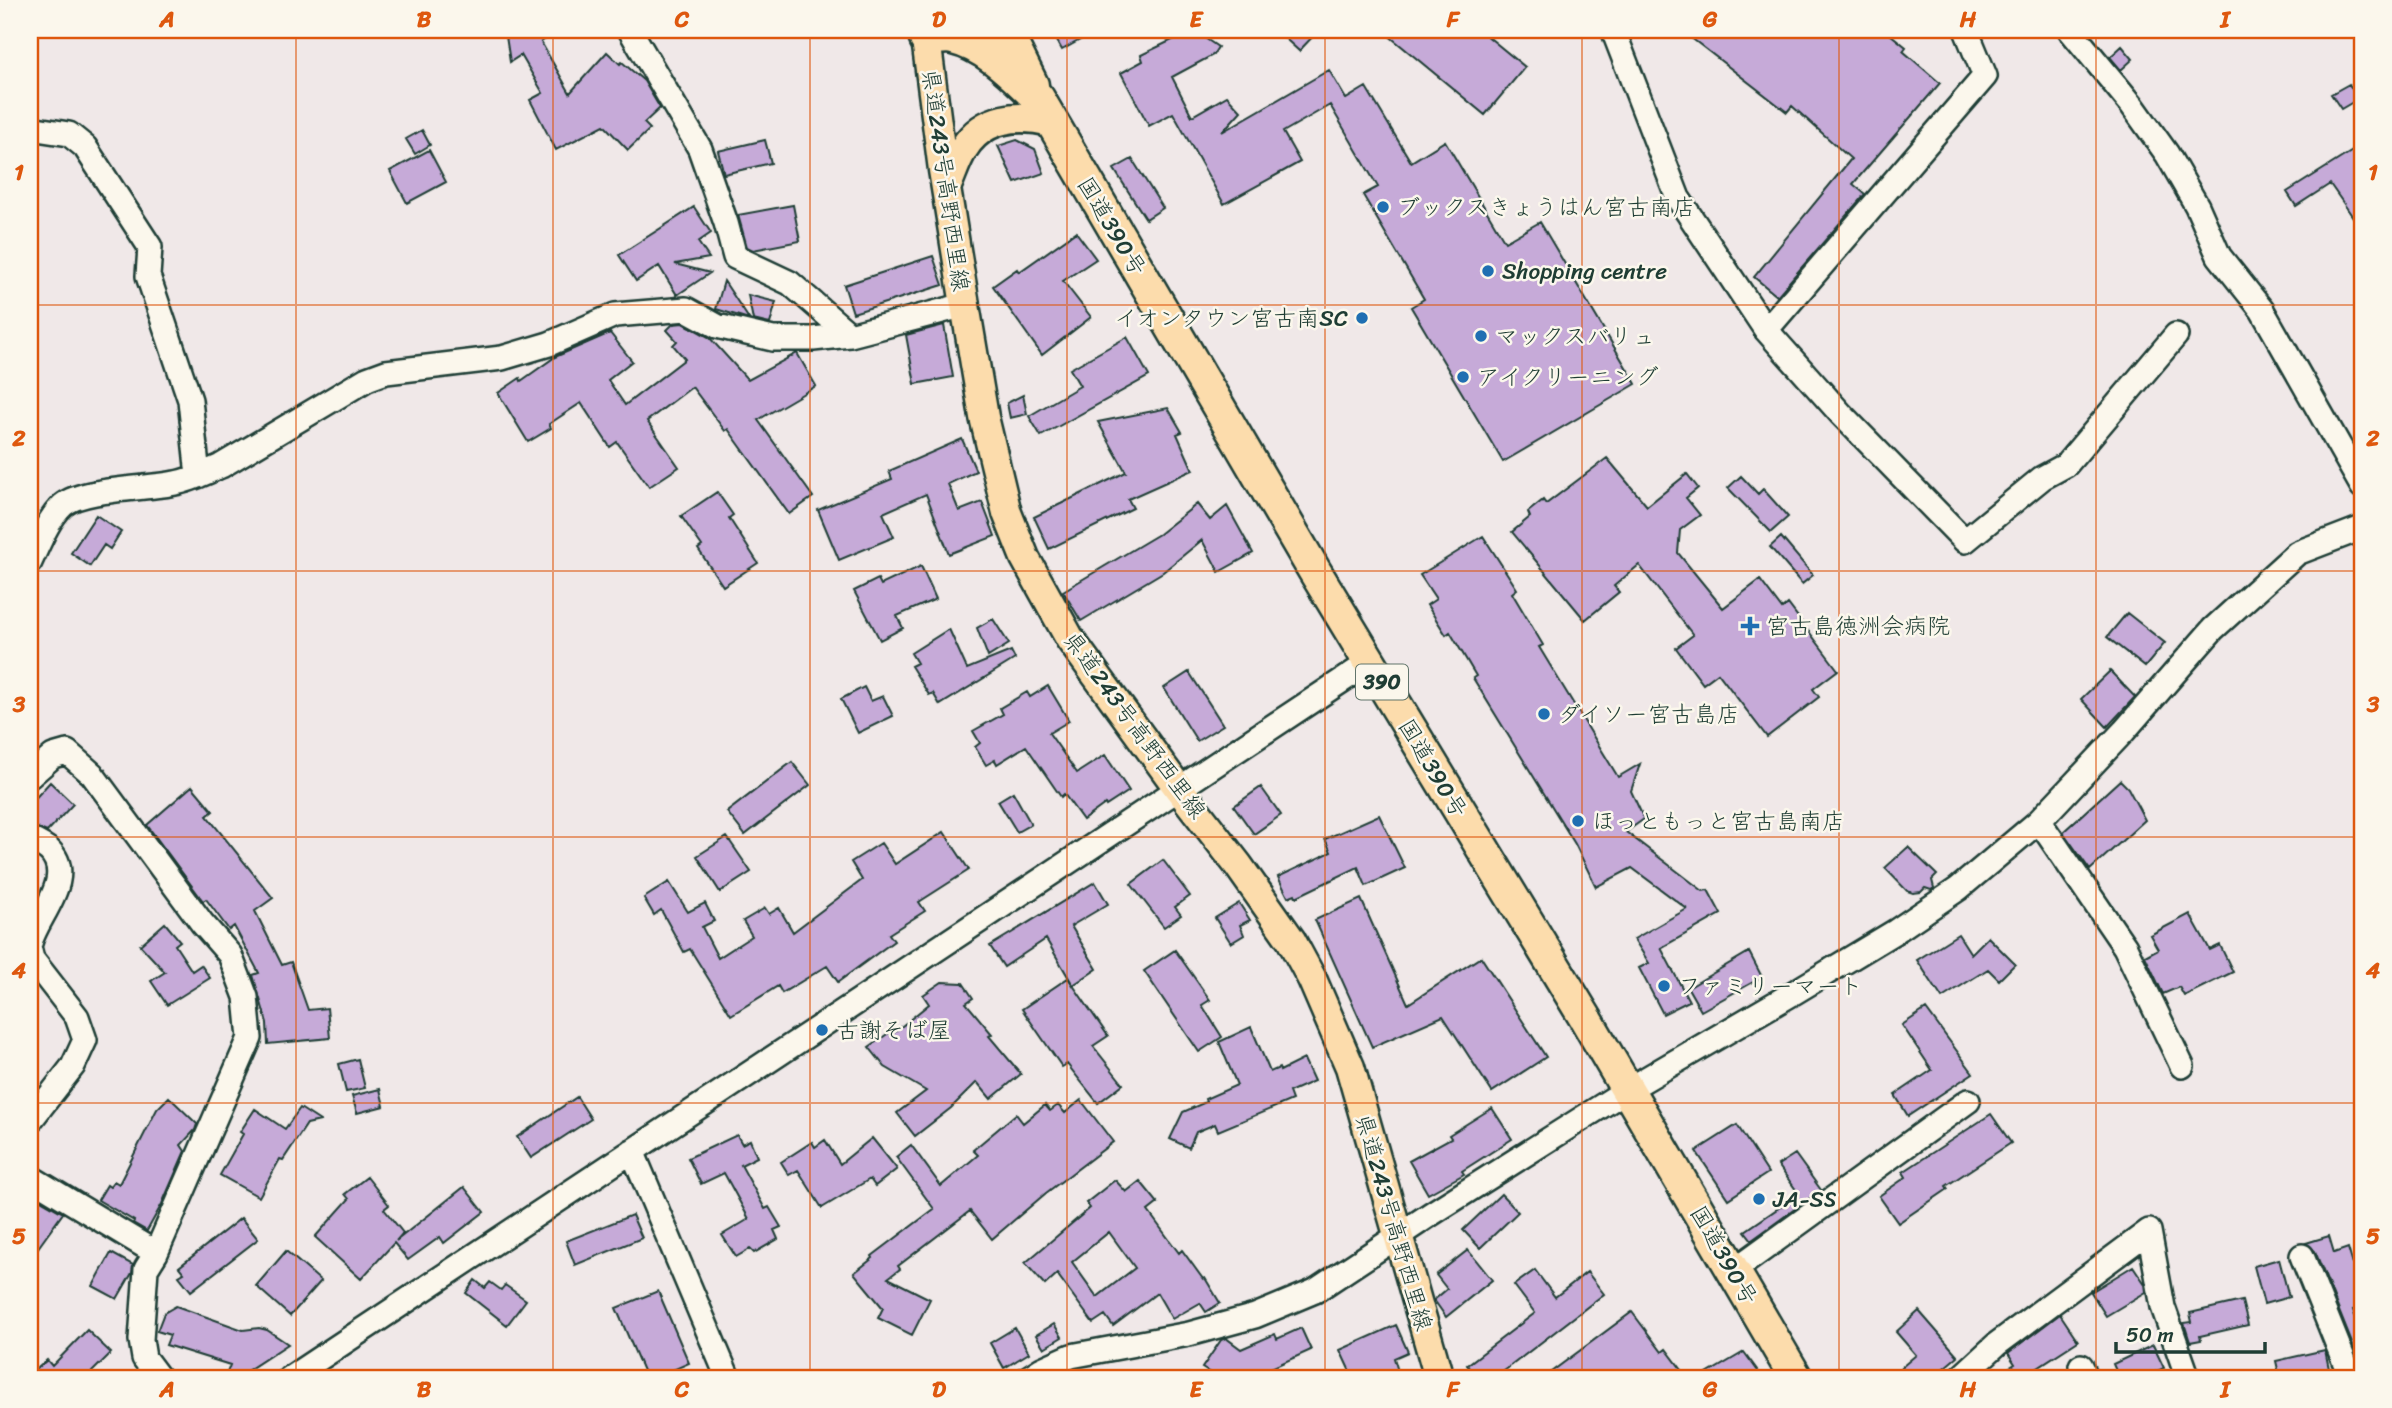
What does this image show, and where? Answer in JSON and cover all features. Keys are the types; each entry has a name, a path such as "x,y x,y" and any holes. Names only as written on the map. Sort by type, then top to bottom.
{"highway":[{"path":"1005,30 1044,110"},
{"name":"国道390号","path":"925,35 952,38 983,51 1009,70 1044,110 1796,1378"}],"main road":[{"name":"県道243号高野西里線","path":"925,35 965,305 1007,513 1025,558 1070,639 1238,865 1291,940 1312,979 1350,1067 1439,1378"},
{"path":"946,188 962,151 970,140 989,124 1030,117 1044,110"}],"street":[{"path":"630,30 700,149 735,257 790,283 850,335"},
{"path":"1619,30 1615,35 1678,198 1766,330 1841,414 1965,541 2042,478 2066,465 2176,335"},
{"path":"1766,330 1984,76 1966,30"},
{"path":"2070,30 2132,105 2167,153 2197,206 2219,256 2262,310 2362,486"},
{"path":"30,128 69,134 85,147 150,247 148,276 190,400 198,476"},
{"path":"30,562 46,529 64,505 83,495 177,483 198,476 222,466 367,379 386,372 502,358 549,344 615,315 686,309 717,326 773,339 813,340 850,335 965,305"},
{"path":"1028,1378 1071,1356 1189,1334 1255,1316 1315,1291 1627,1090 1896,931 1958,889 2039,821 2124,731 2214,629 2297,553 2362,528"},
{"path":"290,1378 1370,662"},
{"path":"30,776 53,756 67,752 92,774 202,923 230,955 246,998 250,1038 156,1253 146,1269 141,1340 144,1358 159,1378"},
{"path":"2039,821 2125,947 2182,1066"},
{"path":"30,839 50,851 58,865 58,887 30,943"},
{"path":"30,951 32,959 77,1017 85,1041 73,1066 30,1121"},
{"path":"1733,1271 1968,1101"},
{"path":"632,1151 729,1378"},
{"path":"30,1177 156,1253"},
{"path":"1960,1378 1997,1345 2149,1231 2163,1307 2188,1378"},
{"path":"2302,1256 2351,1378"}],"building":[{"path":"505,30 560,30 541,42 570,93 607,52 620,64 622,62 644,81 660,108 644,123 650,129 628,150 604,125 556,150 530,100 543,93 521,55 510,62"},
{"path":"1051,30 1098,30 1062,50"},
{"name":"Shopping centre","path":"1193,30 1218,47 1213,55 1172,77 1192,116 1227,96 1241,111 1222,132 1329,70 1346,99 1366,87 1411,162 1445,141 1505,242 1540,222 1636,384 1503,462 1411,307 1424,299 1363,195 1378,187 1330,105 1283,132 1300,162 1224,204 1173,113 1149,126 1121,73 1143,61 1141,55"},
{"path":"1276,30 1319,30 1299,51"},
{"path":"1382,30 1480,30 1525,67 1485,115"},
{"path":"1681,30 1885,30 1906,47 1903,51 1940,83 1853,184 1865,194 1777,296 1754,277 1851,159 1792,106 1787,112"},
{"path":"2122,46 2133,59 2121,70 2110,57"},
{"path":"2349,84 2358,99 2341,109 2331,94"},
{"path":"422,130 430,145 415,154 406,139"},
{"path":"765,140 771,163 724,174 718,151"},
{"path":"1017,140 1035,149 1044,173 1015,183 998,146"},
{"path":"2362,145 2362,230 2330,184 2296,206 2287,192"},
{"path":"429,150 446,182 407,203 390,171"},
{"path":"1132,159 1163,208 1146,219 1114,169"},
{"path":"793,205 800,241 753,250 747,247 738,215"},
{"path":"694,207 711,233 698,242 709,258 675,264 710,273 677,295 659,266 636,281 619,255"},
{"path":"1076,232 1096,259 1063,281 1091,317 1042,355 993,286 1017,269 1019,272"},
{"path":"933,256 943,285 853,313 844,285"},
{"path":"724,281 749,319 716,309"},
{"path":"748,295 776,302 770,324 753,320"},
{"path":"683,323 710,338 748,380 797,353 816,386 758,420 813,497 789,514 728,429 725,431 692,387 647,421 679,467 649,487 617,442 610,447 581,403 549,424 551,428 528,442 498,393 520,378 521,381 555,357 610,333 632,361 608,380 625,405 685,359 673,345 677,341 667,330 673,324"},
{"path":"944,325 953,377 915,384 906,335"},
{"path":"1127,337 1149,376 1041,436 1029,416 1080,386 1070,369"},
{"path":"1023,395 1027,414 1010,418 1007,403"},
{"path":"1168,408 1182,432 1177,434 1193,470 1128,499 1133,508 1049,549 1034,517 1126,472 1098,422"},
{"path":"962,439 976,471 948,484 959,511 982,502 995,536 949,554 926,494 883,513 894,537 839,560 818,510 892,479 889,471"},
{"path":"1607,458 1647,506 1687,474 1698,488 1686,498 1700,515 1680,530 1678,553 1723,608 1760,580 1782,609 1788,604 1838,670 1813,689 1819,697 1767,737 1718,673 1703,684 1676,648 1693,635 1639,565 1614,586 1619,592 1585,620 1512,532 1530,517 1528,512 1543,500 1546,504"},
{"path":"1741,476 1758,494 1763,489 1788,517 1771,532 1728,488"},
{"path":"717,492 733,515 729,518 758,563 723,586 698,549 702,546 681,516"},
{"path":"1197,504 1210,520 1227,506 1253,553 1219,572 1202,540 1163,572 1081,621 1063,591 1159,534"},
{"path":"96,515 121,532 110,549 104,545 90,566 71,553"},
{"path":"1483,536 1517,589 1512,593 1543,645 1539,647 1618,777 1640,764 1631,791 1644,819 1626,832 1703,891 1708,890 1721,914 1661,948 1689,1001 1663,1014 1639,968 1649,963 1634,939 1687,909 1632,868 1596,887 1575,844 1473,678 1476,676 1450,632 1446,635 1427,605 1436,599 1420,575"},
{"path":"1781,537 1813,575 1802,584 1770,547"},
{"path":"921,566 936,599 897,616 903,628 880,640 854,591 878,579 881,585"},
{"path":"2127,613 2165,643 2145,667 2107,637"},
{"path":"993,619 1009,644 988,657 977,628"},
{"path":"949,629 967,669 1011,651 1015,659 940,705 933,693 929,695 911,666 917,663 911,653"},
{"path":"2110,671 2135,697 2107,727 2081,699"},
{"path":"1189,672 1223,725 1197,741 1164,688"},
{"path":"1048,686 1069,721 1049,733 1077,773 1105,755 1129,791 1083,820 1064,794 1061,797 1026,746 997,764 995,760 986,765 975,747 980,743 973,731 1003,714 1000,708 1027,692 1030,697"},
{"path":"864,687 871,701 883,696 893,716 858,733 841,699"},
{"path":"792,762 810,785 745,835 727,812"},
{"path":"2120,780 2128,788 2145,820 2090,870 2063,832"},
{"path":"50,782 73,804 47,832 30,825 30,804"},
{"path":"192,786 213,811 207,816 273,898 255,911 282,965 291,962 308,1010 327,1008 330,1038 268,1044 267,1023 253,975 259,973 234,926 229,930 206,899 203,901 147,825"},
{"path":"1261,787 1281,815 1254,834 1234,806"},
{"path":"1013,792 1031,824 1017,832 998,801"},
{"path":"1379,815 1405,868 1366,886 1358,867 1296,897 1295,894 1288,897 1278,877 1331,852 1325,839"},
{"path":"944,832 969,870 919,902 925,911 889,934 894,941 838,982 827,966 782,993 778,986 731,1015 690,949 684,952 661,910 654,915 644,898 669,882 688,912 705,903 714,921 702,927 718,958 752,936 743,921 765,908 769,914 779,908 793,932 862,880 851,862 881,843 895,864"},
{"path":"727,837 751,872 720,892 697,856"},
{"path":"1908,847 1937,875 1932,880 1934,888 1931,890 1925,888 1921,892 1913,893 1907,891 1885,868"},
{"path":"1163,860 1190,896 1175,907 1181,915 1164,927 1131,884"},
{"path":"1095,882 1108,904 1071,926 1097,969 1073,985 1046,939 1004,967 990,946"},
{"path":"1361,899 1408,1004 1481,957 1546,1057 1492,1092 1443,1016 1372,1047 1315,920"},
{"path":"1239,903 1250,920 1240,925 1244,935 1231,943 1215,918"},
{"path":"2190,914 2210,950 2220,945 2233,972 2184,996 2179,987 2163,994 2145,956 2158,949 2150,935"},
{"path":"165,923 180,941 175,945 192,971 201,965 210,978 167,1005 151,981 165,972 140,945"},
{"path":"1958,934 1971,954 1988,937 2015,964 1999,980 1988,969 1942,998 1917,960"},
{"path":"1175,950 1210,1000 1202,1005 1222,1037 1199,1052 1144,971"},
{"path":"1749,952 1762,977 1701,1011 1688,988"},
{"path":"1068,978 1108,1036 1093,1046 1123,1084 1098,1103 1067,1064 1062,1067 1022,1009"},
{"path":"942,982 963,983 973,998 966,1003 1021,1074 991,1099 977,1082 951,1108 915,1136 897,1113 926,1091 885,1067 869,1047 890,1032 891,1035 929,1004 923,995"},
{"path":"1926,1009 1973,1073 1908,1116 1895,1095 1932,1070 1902,1025"},
{"path":"1251,1027 1270,1072 1279,1068 1280,1071 1304,1059 1314,1081 1289,1092 1292,1100 1218,1131 1215,1124 1196,1132 1189,1148 1170,1139 1183,1112 1237,1085 1219,1042"},
{"path":"358,1059 365,1088 346,1092 339,1064"},
{"path":"380,1089 384,1106 357,1113 352,1096"},
{"path":"169,1097 197,1124 181,1145 185,1151 147,1231 98,1200 107,1185 110,1187 114,1181 119,1184 157,1109"},
{"path":"577,1097 591,1119 531,1158 517,1137"},
{"path":"1081,1100 1113,1142 1046,1193 992,1239 970,1211 898,1266 900,1269 888,1278 930,1299 912,1335 878,1318 883,1308 854,1273 934,1209 896,1157 911,1145 941,1186 978,1155 973,1150 1016,1114 1023,1123 1045,1105 1050,1111 1058,1105 1065,1113"},
{"path":"300,1108 320,1121 307,1124 283,1160 280,1159 259,1197 220,1175 243,1134 240,1132 255,1109 285,1129"},
{"path":"1492,1108 1512,1139 1462,1171 1464,1174 1428,1194 1409,1161 1451,1138 1449,1135"},
{"path":"1991,1114 2011,1143 1946,1186 1948,1189 1898,1223 1879,1196 1906,1177 1903,1172"},
{"path":"1737,1125 1768,1173 1728,1199 1696,1151"},
{"path":"737,1135 742,1144 750,1140 757,1157 741,1165 765,1209 769,1207 781,1227 774,1230 778,1239 754,1253 750,1249 736,1257 722,1235 749,1219 724,1173 701,1184 688,1158"},
{"path":"872,1138 897,1169 875,1186 870,1179 822,1208 798,1170 789,1175 781,1162 812,1142 815,1147 825,1140 840,1164"},
{"path":"1795,1154 1821,1190 1752,1240 1745,1231 1799,1194 1778,1165"},
{"path":"367,1177 389,1205 384,1209 403,1233 396,1241 464,1187 484,1212 444,1243 440,1237 408,1260 394,1243 361,1279 315,1237 349,1199 345,1194"},
{"path":"1115,1180 1126,1192 1140,1181 1158,1203 1148,1211 1179,1253 1182,1250 1203,1279 1205,1278 1220,1303 1206,1312 1200,1303 1172,1319 1157,1293 1113,1326 1105,1315 1093,1323 1057,1274 1045,1285 1025,1263 1090,1208 1086,1203","holes":["1109,1232 1135,1268 1097,1297 1072,1262"]},
{"path":"30,1194 63,1213 30,1259"},
{"path":"1501,1194 1518,1212 1480,1248 1463,1230"},
{"path":"632,1215 642,1238 575,1265 566,1241"},
{"path":"241,1218 258,1239 191,1291 179,1276 184,1273 179,1267"},
{"path":"2329,1236 2334,1253 2348,1248 2356,1275 2362,1273 2362,1307 2353,1310 2362,1337 2362,1368 2315,1251 2306,1243"},
{"path":"1468,1250 1492,1280 1446,1317 1434,1300 1447,1289 1436,1275"},
{"path":"286,1251 321,1281 290,1316 256,1286"},
{"path":"111,1253 133,1265 132,1273 117,1299 93,1286"},
{"path":"2279,1259 2289,1297 2264,1304 2254,1266"},
{"path":"2133,1266 2145,1284 2146,1292 2106,1316 2091,1292"},
{"path":"1535,1270 1555,1297 1587,1272 1604,1294 1495,1378 1477,1378 1467,1365 1535,1313 1514,1285"},
{"path":"475,1280 485,1288 490,1282 501,1290 505,1285 526,1300 507,1325 466,1293"},
{"path":"658,1291 689,1363 655,1378 646,1378 616,1308"},
{"path":"2242,1301 2248,1325 2200,1336 2201,1340 2190,1342 2184,1323 2192,1322 2190,1313"},
{"path":"176,1306 243,1330 267,1330 288,1344 236,1378 225,1378 230,1365 166,1345 170,1335 157,1331 164,1313"},
{"path":"1919,1311 1958,1356 1932,1378 1889,1378 1916,1355 1896,1332"},
{"path":"1632,1312 1662,1352 1666,1349 1688,1378 1543,1378"},
{"path":"2060,1314 2078,1341 2017,1378 2010,1367 2015,1364 2008,1353"},
{"path":"1054,1324 1062,1337 1044,1348 1036,1335"},
{"path":"1396,1325 1408,1352 1394,1358 1400,1378 1353,1378 1340,1350"},
{"path":"1015,1328 1029,1353 1004,1368 990,1343"},
{"path":"1301,1328 1311,1350 1262,1372 1258,1378 1218,1378 1202,1368 1221,1340 1226,1338 1241,1349 1275,1334 1277,1339"},
{"path":"87,1330 111,1353 86,1378 30,1378 47,1360 52,1366"},
{"path":"2153,1345 2164,1368 2142,1378 2119,1378 2113,1364"},
{"path":"2325,1350 2331,1378 2280,1378 2276,1361"},
{"path":"1744,1352 1763,1378 1700,1378"}],"place":[{"name":"ブックスきょうはん宮古南店","path":"1383,207"},
{"name":"Shopping centre","path":"1488,271"},
{"name":"イオンタウン宮古南SC","path":"1362,318"},
{"name":"マックスバリュ","path":"1481,336"},
{"name":"アイクリーニング","path":"1463,377"},
{"name":"宮古島徳洲会病院","path":"1750,626"},
{"name":"ダイソー宮古島店","path":"1544,714"},
{"name":"ほっともっと宮古島南店","path":"1578,821"},
{"name":"ファミリーマート","path":"1664,986"},
{"name":"古謝そば屋","path":"822,1030"},
{"name":"JA-SS","path":"1759,1199"}]}
